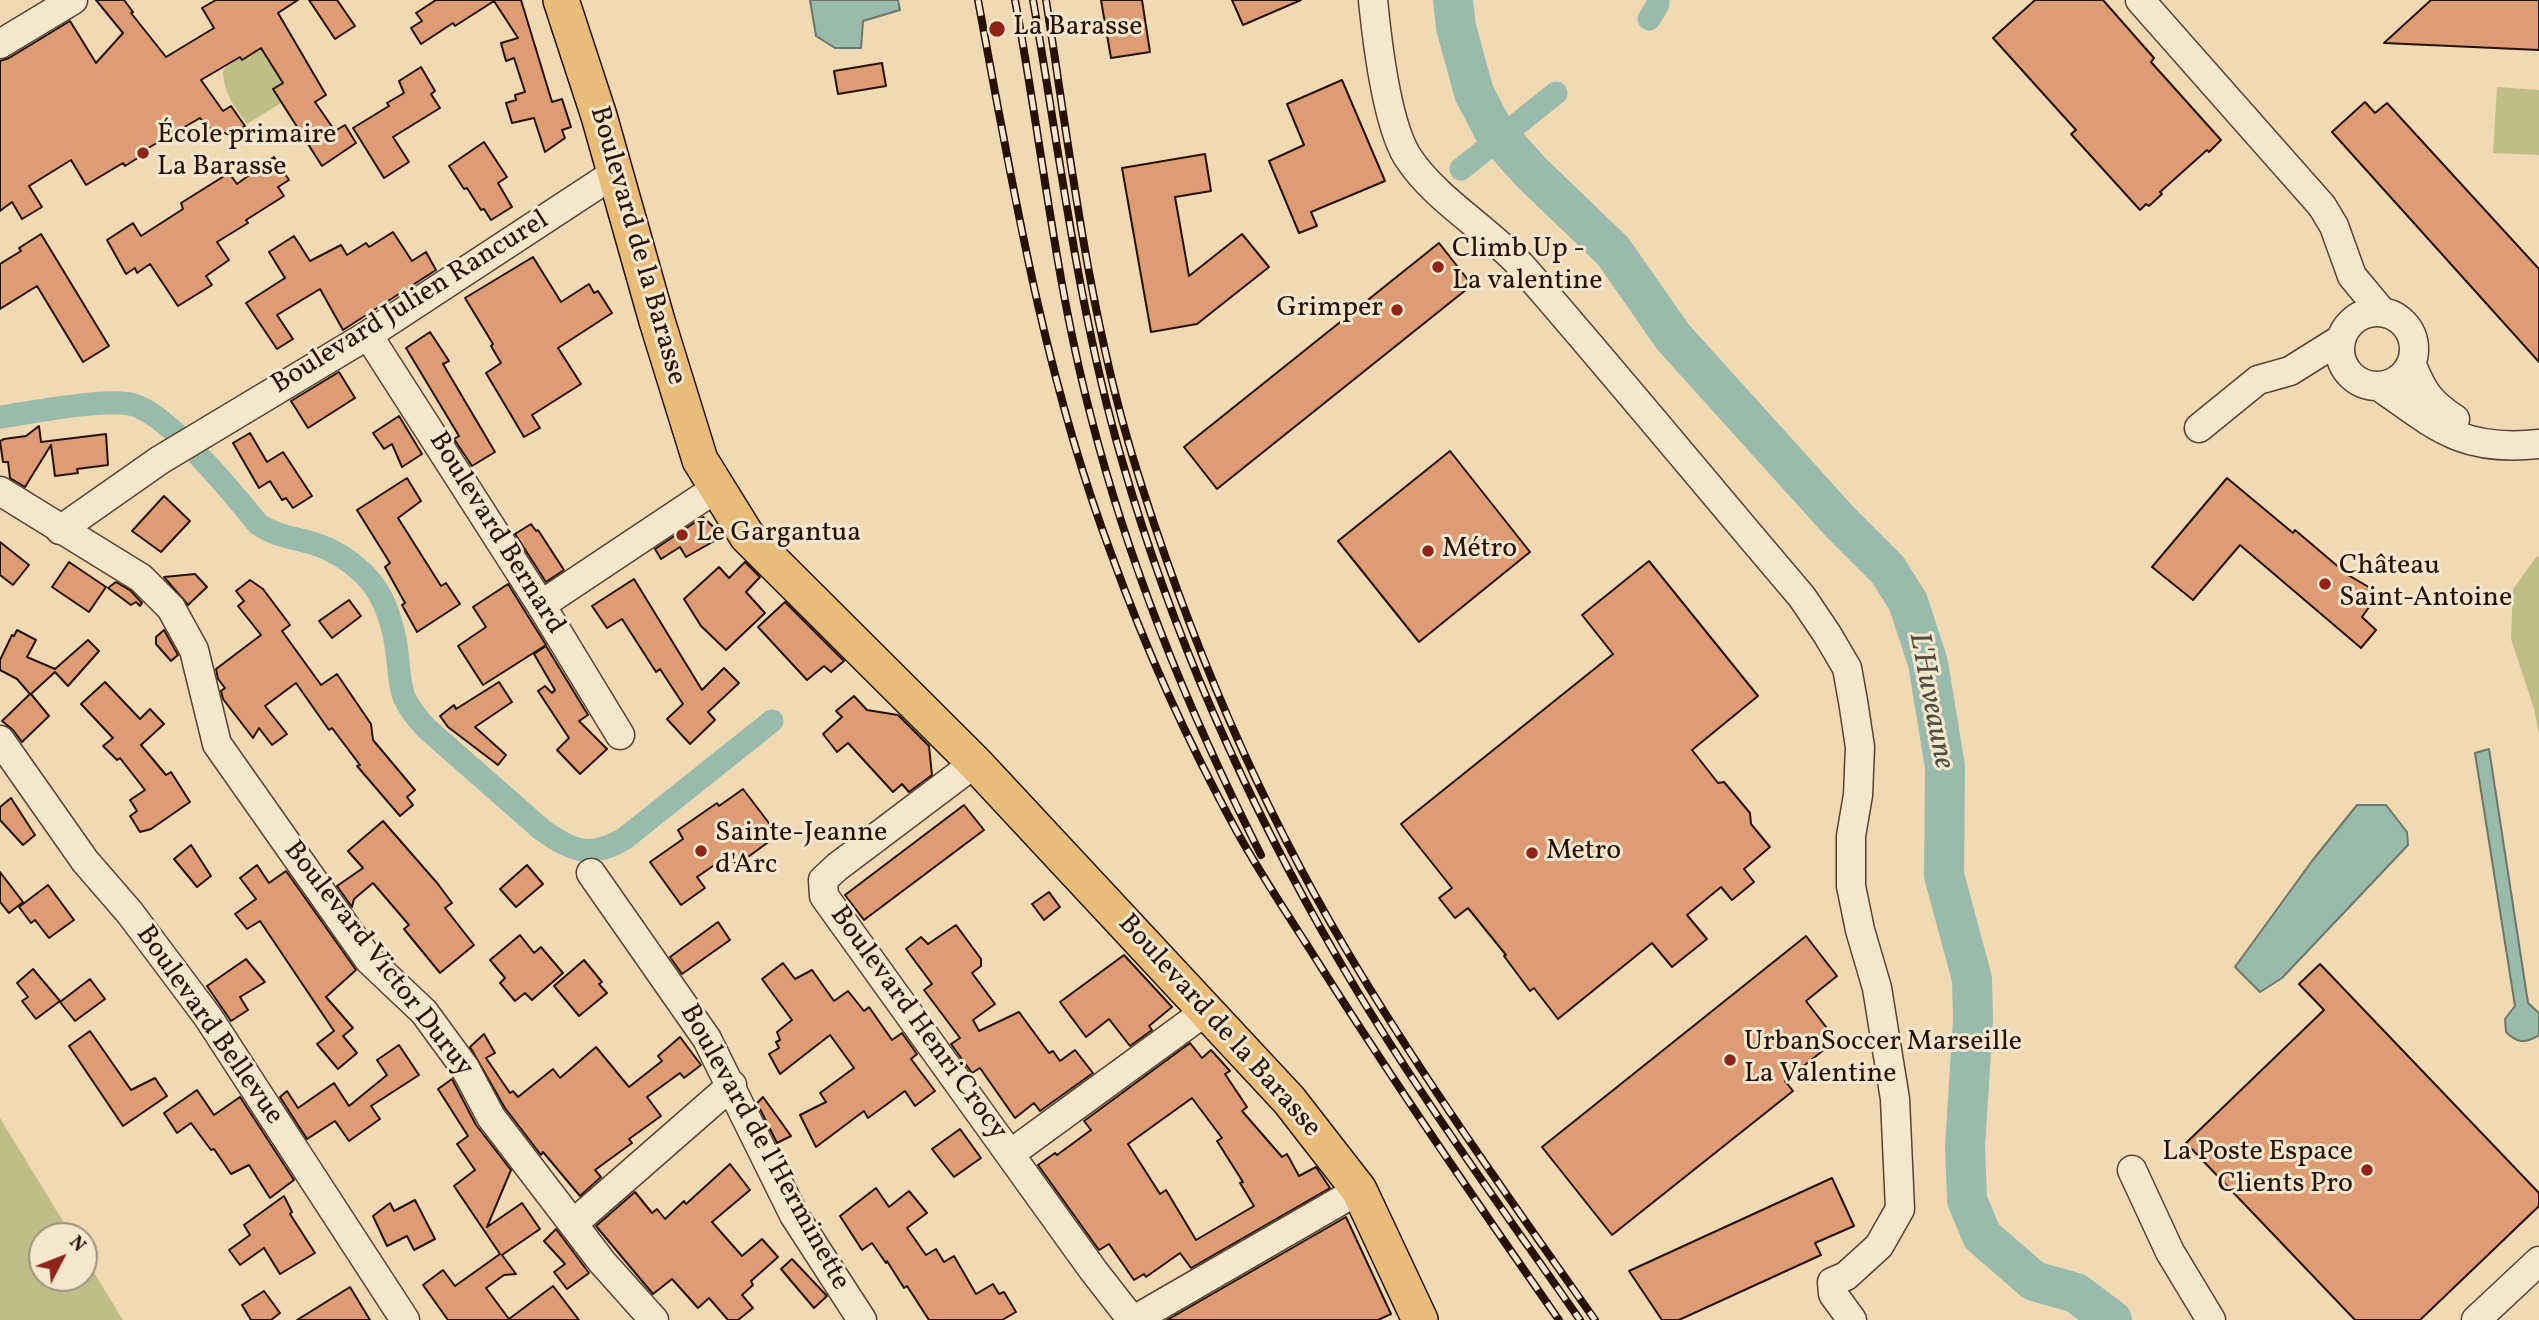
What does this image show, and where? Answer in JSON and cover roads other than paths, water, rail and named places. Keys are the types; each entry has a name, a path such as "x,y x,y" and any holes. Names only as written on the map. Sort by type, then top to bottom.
{"main road":[{"name":"Boulevard de la Barasse","path":"561,0 599,116 699,460 718,487 765,523 946,710 975,763 1289,1100 1359,1190 1420,1320"}],"street":[{"path":"0,44 73,0"},
{"path":"1373,0 1390,103 1398,136 1408,158 1428,182 1521,266 1802,597 1847,668 1860,747 1858,795 1851,836 1851,886 1860,930 1877,988 1895,1099 1900,1209 1879,1246 1846,1276 1832,1282 1833,1294 1852,1320"},
{"path":"2140,0 2322,206 2334,226 2352,276 2382,312"},
{"name":"Boulevard Julien Rancurel","path":"60,530 170,453 368,335 615,173"},
{"path":"2352,276 2341,358 2350,375 2358,382 2380,387 2456,437 2486,445 2513,447 2539,444"},
{"path":"2290,371 2364,314 2382,312 2403,321 2410,331 2415,353 2412,365 2399,380 2380,387"},
{"name":"Boulevard Bernard","path":"368,335 541,605 620,735"},
{"path":"2412,365 2422,390 2438,409 2463,424 2488,432 2510,433 2539,429"},
{"path":"2199,428 2258,380 2290,371 2350,375"},
{"path":"541,605 718,487"},
{"name":"Boulevard Victor Duruy","path":"0,491 141,578 171,608 194,650 218,744 369,960 424,1012 465,1068 491,1116 602,1262 654,1320"},
{"name":"Boulevard Bellevue","path":"0,740 85,861 130,913 208,1017 405,1320"},
{"name":"Boulevard Henri Crocy","path":"975,763 837,867 823,880 824,896 1133,1320"},
{"name":"Boulevard de l'Herminette","path":"591,873 707,1039 794,1214 862,1320"},
{"path":"1010,1154 1206,1011"},
{"path":"574,1223 732,1085"},
{"path":"2133,1170 2169,1252 2211,1320"},
{"path":"1133,1320 1359,1190"},
{"path":"2476,1320 2539,1261"}],"waterway":[{"name":"L'Huveaune","path":"1453,0 1456,27 1474,93 1494,131 1531,172 1613,251 1673,337 1840,522 1888,570 1908,602 1928,663 1945,767 1944,875 1972,979 1973,1019 1965,1147 1967,1200 1982,1236 2034,1281 2076,1293 2112,1320"},
{"path":"1649,19 1658,0"},
{"path":"1461,169 1556,93"},
{"path":"0,417 89,404 134,405 149,412 182,439 258,524 280,535 325,547 348,560 371,582 384,603 395,637 403,693 414,714 426,728 541,829 571,847 581,850 601,849 624,839 772,721"}],"railway":[{"path":"978,0 1018,211 1067,420 1125,591 1154,661 1218,797 1267,882 1408,1101 1559,1320"},
{"path":"1015,0 1068,314 1078,365 1107,474 1143,585 1186,695 1261,855"},
{"path":"1033,0 1071,233 1107,407 1143,528 1189,655 1243,778 1337,957 1424,1096 1580,1320"},
{"path":"1046,0 1092,288 1117,402 1153,522 1225,711 1282,833 1376,999 1436,1092 1595,1320"}],"place":[{"name":"La Barasse","path":"997,29"},
{"name":"École primaire La Barasse","path":"143,153"},
{"name":"Climb Up - La valentine","path":"1438,267"},
{"name":"Grimper","path":"1397,310"},
{"name":"Le Gargantua","path":"682,535"},
{"name":"Métro","path":"1428,551"},
{"name":"Château Saint-Antoine","path":"2325,584"},
{"name":"Sainte-Jeanne d'Arc","path":"701,851"},
{"name":"Metro","path":"1532,853"},
{"name":"UrbanSoccer Marseille La Valentine","path":"1730,1060"},
{"name":"La Poste Espace Clients Pro","path":"2367,1170"}]}
